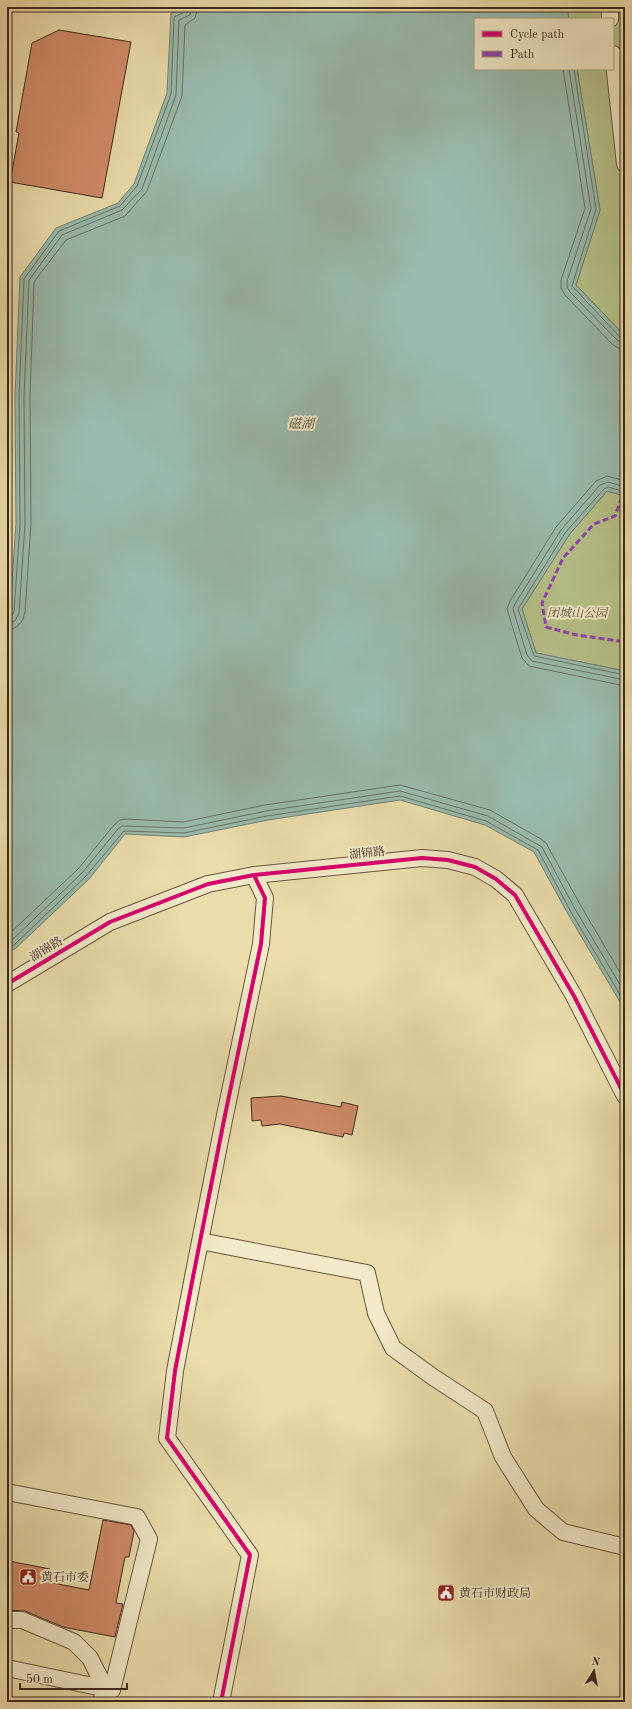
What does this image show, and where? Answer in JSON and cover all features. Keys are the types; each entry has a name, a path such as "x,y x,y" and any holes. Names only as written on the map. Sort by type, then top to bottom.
{"street":[{"path":"610,7 610,18"},
{"path":"614,63 625,164"},
{"name":"湖锦路","path":"7,984 110,922 208,884 254,875 422,858 448,860 475,867 496,878 515,895 574,996 625,1096"},
{"path":"221,1702 250,1555 167,1438 176,1371 200,1241 262,944 265,898 254,875"},
{"path":"200,1241 367,1273 376,1313 393,1348 432,1377 486,1411 503,1457 536,1509 563,1532 625,1547"},
{"path":"7,1492 137,1517 149,1539 112,1690 103,1695 7,1668"},
{"path":"7,1620 22,1620 74,1642 90,1658 103,1695"}],"green space":[{"path":"567,7 625,7 625,336 576,285 600,210 577,70 614,70 614,18 569,18"},
{"name":"团城山公园","path":"607,491 625,496 625,671 536,653 522,609 569,535"}],"water":[{"name":"磁湖","path":"189,7 567,7 569,18 474,18 474,70 577,70 600,210 576,285 625,336 625,496 607,491 569,535 522,609 536,653 625,671 625,1013 534,852 485,825 400,800 268,820 184,837 125,834 89,879 15,949 7,952 7,619 10,611 16,524 15,396 20,277 56,228 118,203 134,184 167,93 171,13"}],"building":[{"path":"59,30 131,42 102,198 10,182 19,133 16,132 32,43"},
{"path":"281,1096 341,1107 342,1102 358,1106 352,1135 344,1133 343,1137 280,1124 262,1126 261,1120 252,1121 251,1098"},
{"name":"黄石市委","path":"103,1520 131,1525 134,1531 129,1557 125,1557 116,1603 123,1604 115,1637 63,1627 25,1611 7,1610 7,1572 9,1561 50,1569 48,1582 89,1590"}],"marked path":[{"path":"625,489 615,516 594,524 563,558 542,603 546,627 577,635 625,642"}],"cycle path":[{"path":"7,984 110,922 208,884 254,875 422,858 448,860 475,867 496,879 515,895 574,996 625,1096"},
{"path":"221,1702 250,1555 167,1438 175,1371 224,1120 261,944 265,898 254,875"}],"place":[{"name":"黄石市委","path":"28,1577"},
{"name":"黄石市财政局","path":"446,1593"}]}
